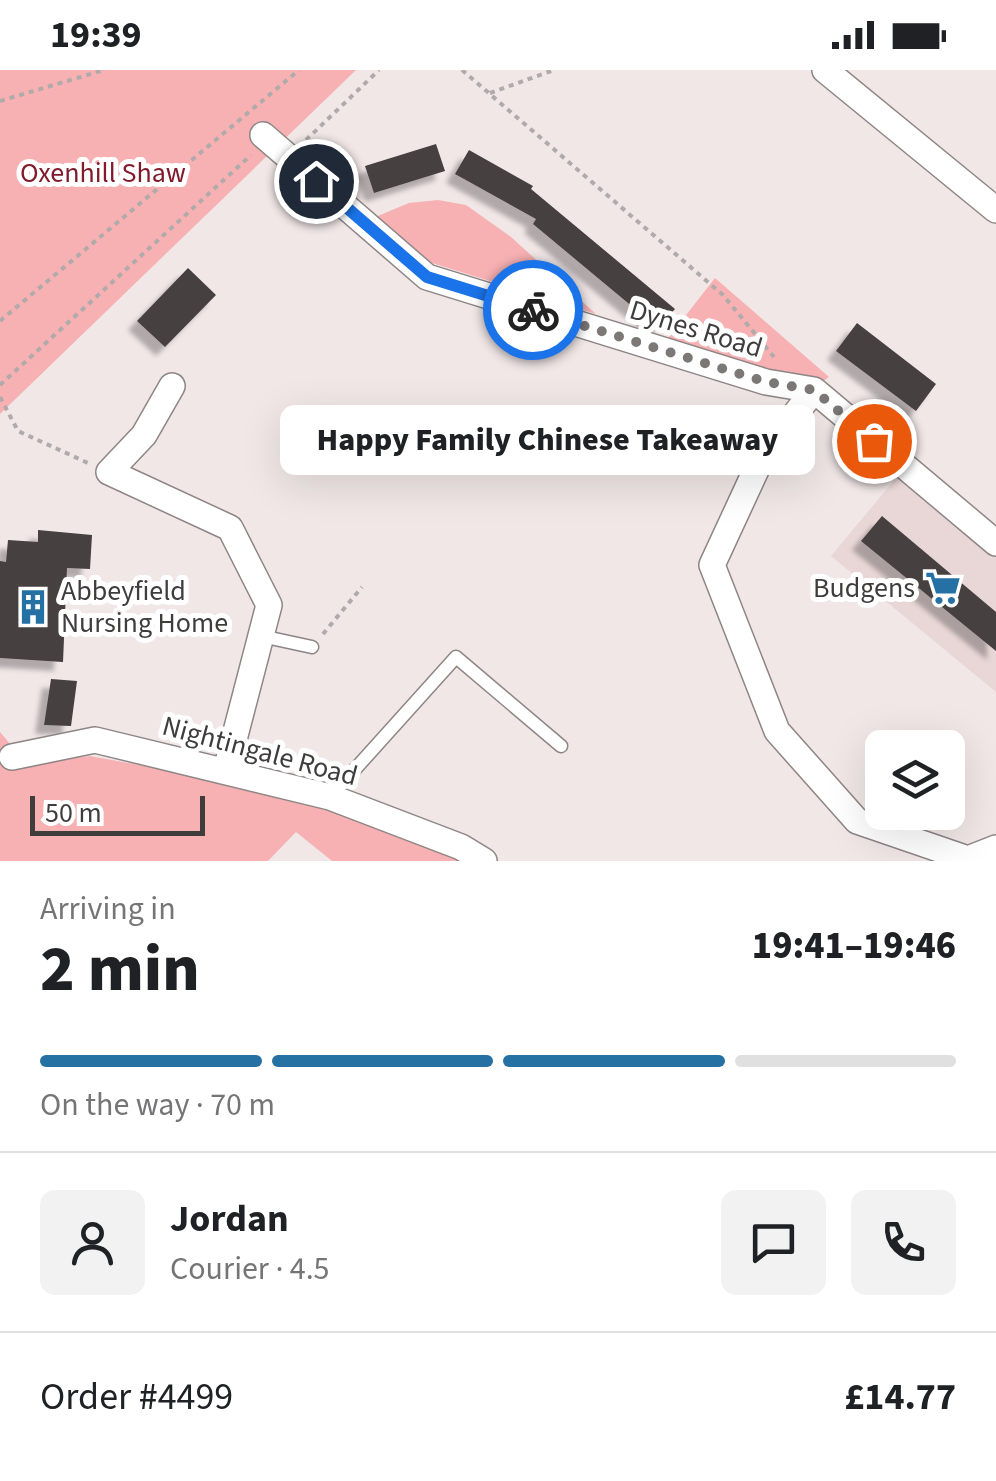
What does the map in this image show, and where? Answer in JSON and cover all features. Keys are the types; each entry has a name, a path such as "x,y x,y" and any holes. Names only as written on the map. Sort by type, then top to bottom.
{"street":[{"path":"825,70 996,210"},
{"name":"Dynes Road","path":"274,144 427,277 766,382 814,390"},
{"path":"172,386 144,434 108,472 230,528 269,605 226,770"},
{"path":"996,543 814,390 762,458 712,565 777,731 858,821 968,860 996,848"},
{"name":"Nightingale Road","path":"12,757 95,740 330,797 461,847 484,861"}],"lane":[{"path":"261,636 312,647"},
{"path":"330,797 456,656 561,746"}],"path":[{"path":"0,101 104,70"},
{"path":"0,321 299,70"},
{"path":"0,385 274,144 379,70"},
{"path":"462,70 723,295 768,352 783,364"},
{"path":"490,94 554,70"},
{"path":"0,397 18,431 108,472"},
{"path":"312,647 362,587"}],"shaded area":[{"path":"901,472 996,552 996,692 831,556"}],"green space":[{"name":"Oxenhill Shaw","path":"0,70 356,70 0,414"},
{"path":"438,200 466,205 511,237 596,314 432,263 373,218 409,203"},
{"path":"715,278 829,377 819,384 665,342"},
{"path":"0,732 27,764 90,756 221,780 340,810 464,861 332,861 296,832 268,861 0,861"}],"building":[{"path":"436,144 445,171 374,193 365,166"},
{"path":"469,150 533,186 531,189 675,309 658,328 533,224 536,219 455,174"},
{"path":"188,268 216,295 165,347 137,321"},
{"path":"857,323 936,384 916,411 836,351"},
{"path":"882,516 996,612 996,651 861,541"},
{"name":"Abbeyfield Nursing Home","path":"38,530 92,535 90,569 67,568 63,662 0,658 0,561 6,562 8,540 38,542"},
{"path":"51,679 77,681 71,726 44,725"}],"way so far":[{"path":"533,310 766,382 814,390 874,441"}],"place":[{"name":"Happy Family Chinese Takeaway","path":"874,441"},
{"name":"Budgens","path":"943,588"},
{"name":"Abbeyfield Nursing Home","path":"33,607"}],"route":[{"path":"316,181 427,277 533,310"}]}
